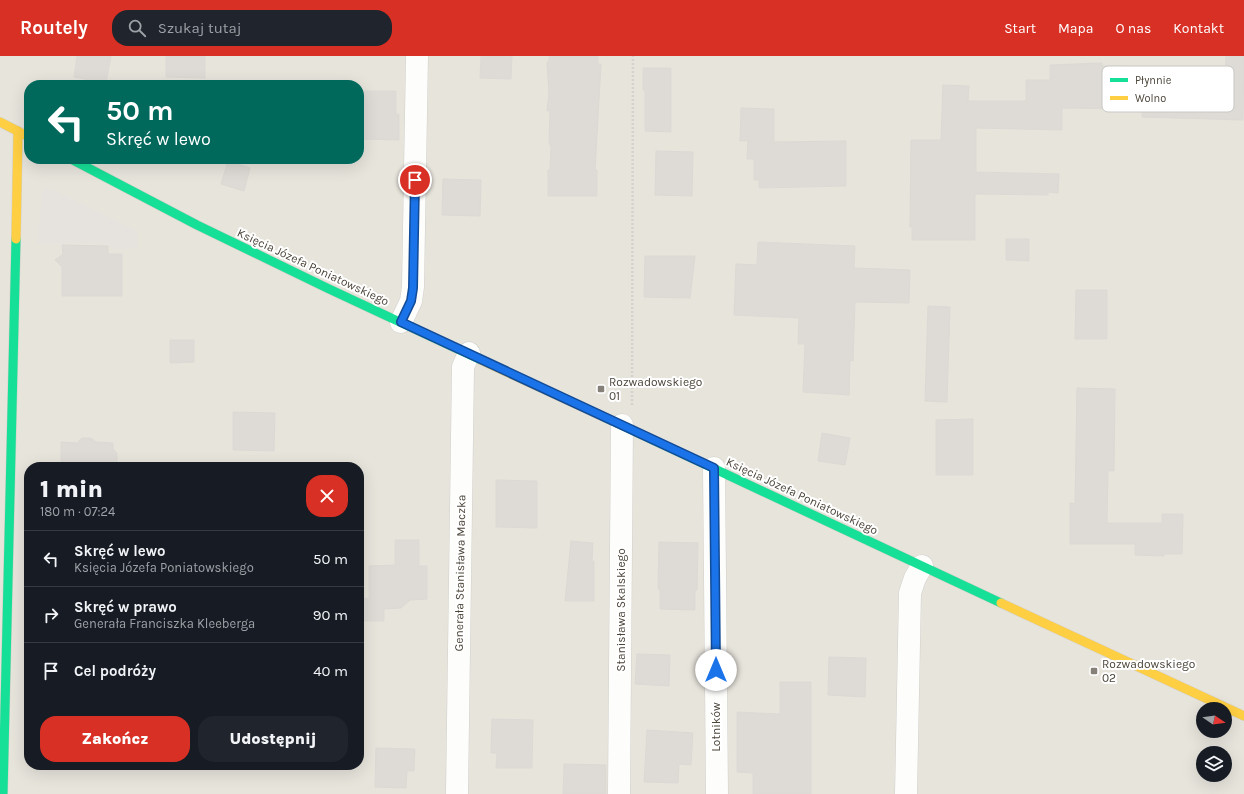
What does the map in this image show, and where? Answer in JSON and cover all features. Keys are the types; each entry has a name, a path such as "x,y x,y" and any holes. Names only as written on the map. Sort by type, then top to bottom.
{"street":[{"path":"401,322 411,301 413,288 417,56"},
{"path":"0,122 24,134"},
{"path":"3,794 18,131"},
{"name":"Księcia Józefa Poniatowskiego","path":"81,164 197,225 327,288 1244,716"},
{"name":"Generała Stanisława Maczka","path":"457,794 463,367 469,353"},
{"name":"Stanisława Skalskiego","path":"619,794 626,427"},
{"name":"Lotników","path":"714,468 717,794"},
{"path":"906,794 910,592 915,578 922,566"}],"path":[{"path":"626,427 632,407 633,56"}],"shaded area":[{"path":"0,56 1244,56 1244,794 0,794"},
{"path":"43,189 51,189 137,231 137,248 111,249 111,244 37,243"}],"building":[{"path":"77,56 111,56 107,80 90,80 74,77"},
{"path":"166,56 205,56 205,78 166,77"},
{"path":"481,56 512,56 511,79 480,78"},
{"path":"549,56 598,56 598,64 601,64 595,170 597,170 597,196 548,196 548,170 550,170 551,146 549,143 550,111 547,111 549,93 547,62 549,62"},
{"path":"1226,56 1244,56 1243,120 1142,117 1142,112 1234,112 1234,66 1226,66"},
{"path":"1102,63 1102,108 1062,108 1062,130 976,128 976,172 1059,174 1058,193 1048,192 1048,195 975,194 975,240 912,240 912,227 910,227 911,140 941,140 943,85 969,86 968,101 1026,101 1026,80 1050,80 1050,65"},
{"path":"643,68 671,68 671,132 645,131 645,90 643,90"},
{"path":"364,91 396,91 396,114 399,114 399,140 364,139"},
{"path":"741,108 774,109 774,142 846,141 846,186 759,188 759,180 754,180 754,159 747,159 748,141 740,141"},
{"path":"656,151 693,152 692,196 655,195"},
{"path":"227,164 237,164 250,168 244,191 221,184"},
{"path":"443,179 481,180 480,216 442,215"},
{"path":"1006,239 1029,239 1029,261 1006,260"},
{"path":"758,242 855,246 854,268 910,270 909,303 855,302 853,361 850,360 849,395 803,392 805,344 798,344 799,318 734,315 736,264 757,265"},
{"path":"62,245 108,246 108,254 122,254 122,296 62,296 62,267 55,260 63,254"},
{"path":"645,256 695,256 690,298 644,297"},
{"path":"1076,290 1107,290 1107,339 1075,339"},
{"path":"928,306 950,307 947,402 925,401"},
{"path":"170,340 194,340 194,362 170,363"},
{"path":"1077,388 1115,389 1114,471 1108,471 1107,523 1162,523 1162,514 1183,514 1182,554 1164,554 1164,556 1135,555 1135,544 1070,544 1070,503 1075,504"},
{"path":"233,412 275,413 274,451 233,450"},
{"path":"973,419 973,475 936,475 936,420"},
{"path":"822,433 850,438 845,465 818,461"},
{"path":"82,438 91,438 96,442 113,443 113,449 117,453 117,462 61,462 61,442 77,443"},
{"path":"496,480 537,481 537,528 496,527"},
{"path":"395,540 419,540 419,566 427,566 427,599 410,600 401,608 384,609 384,621 364,621 364,598 369,599 369,566 395,565"},
{"path":"571,541 593,543 592,561 594,561 594,601 565,601"},
{"path":"659,542 698,543 695,610 660,609 660,589 658,589"},
{"path":"637,654 670,655 669,686 635,684"},
{"path":"829,657 866,658 865,697 828,695"},
{"path":"780,682 811,682 811,794 753,794 753,773 737,772 737,712 780,714"},
{"path":"492,719 533,720 532,768 496,768 497,753 491,753"},
{"path":"647,730 693,733 691,765 679,764 678,783 644,782"},
{"path":"376,748 415,749 414,771 407,771 406,788 375,787"},
{"path":"564,764 606,765 606,794 563,794"}],"traffic: fast":[{"path":"81,164 197,225 481,360"},
{"path":"3,794 16,239"},
{"path":"604,417 1001,603"}],"traffic: slow":[{"path":"0,122 24,134"},
{"path":"16,239 18,131"},
{"path":"481,360 604,417"},
{"path":"1001,603 1244,716"}],"place":[{"name":"Rozwadowskiego 01","path":"601,389"},
{"name":"Rozwadowskiego 02","path":"1094,671"}],"route":[{"path":"415,180 413,288 411,301 401,322 714,468 716,670"}]}
